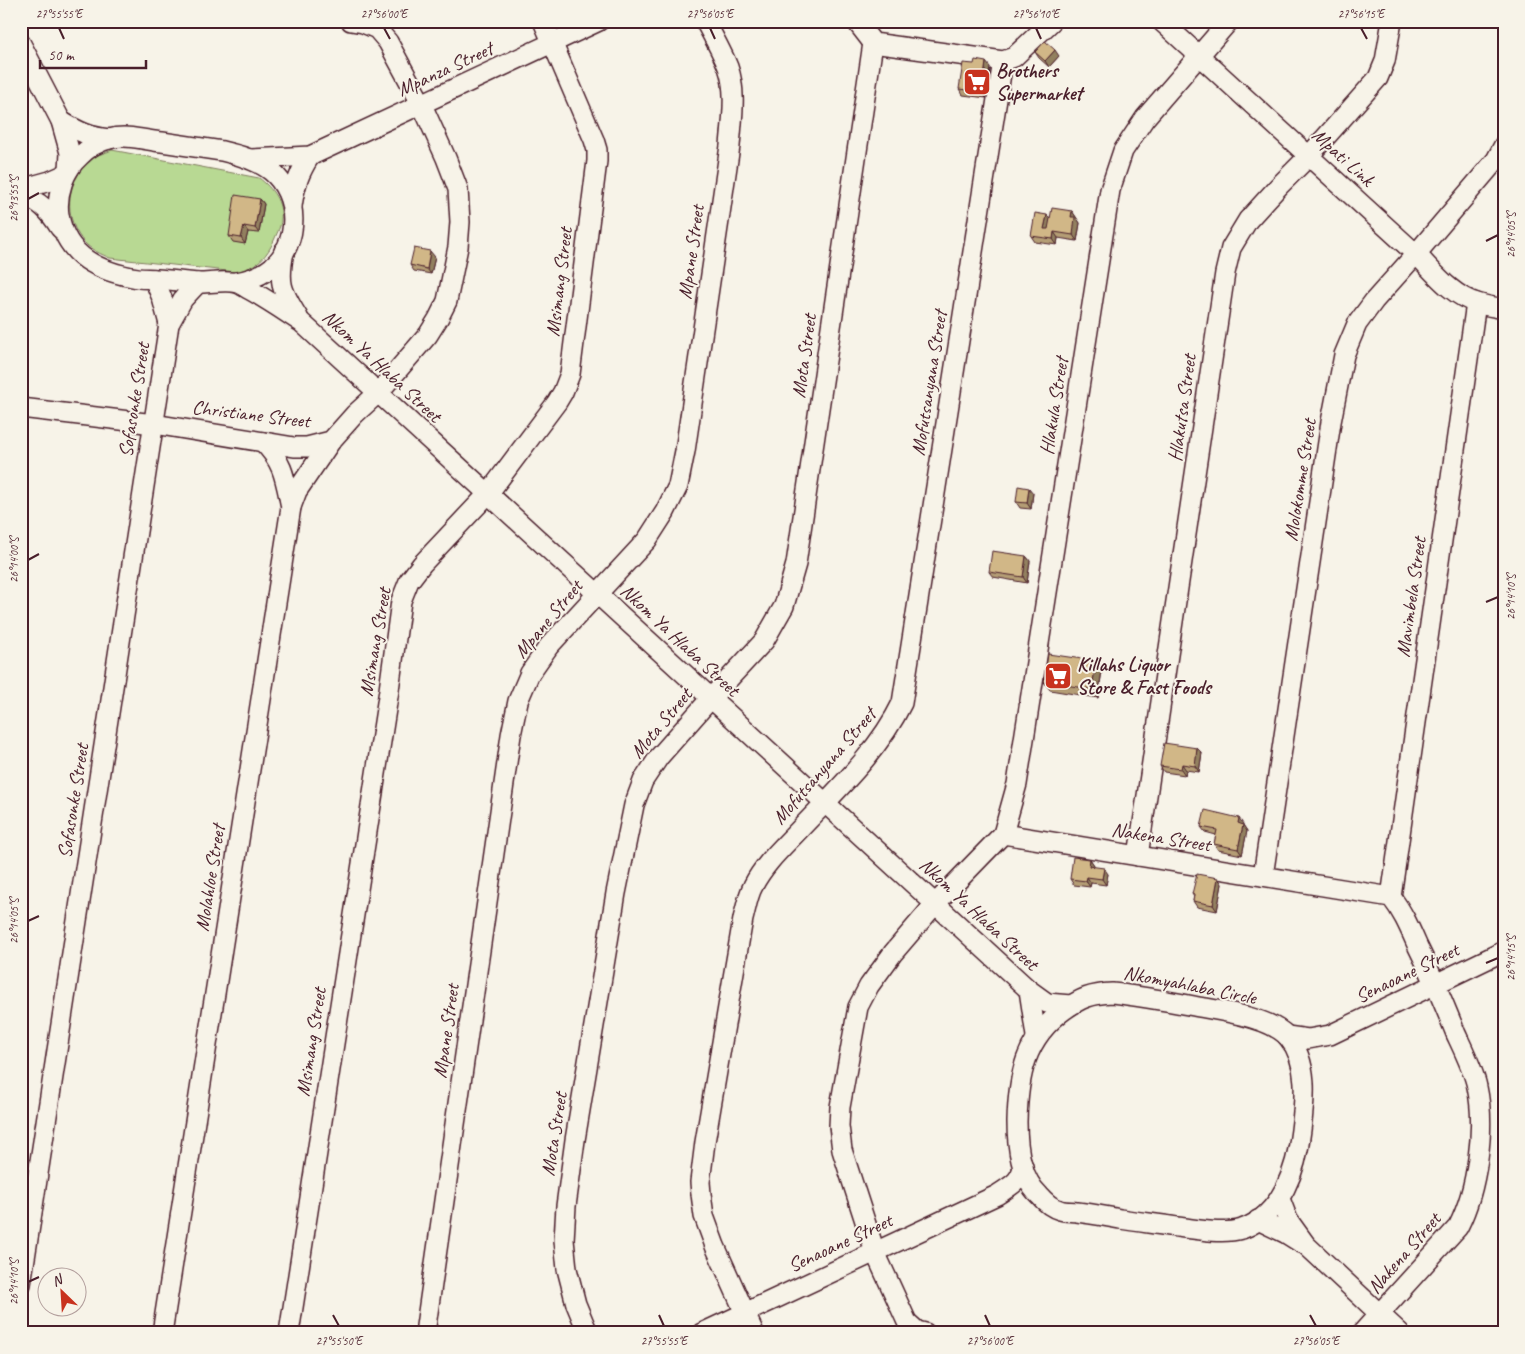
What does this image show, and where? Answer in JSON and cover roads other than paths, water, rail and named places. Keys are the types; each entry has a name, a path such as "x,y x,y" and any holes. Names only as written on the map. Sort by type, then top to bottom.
{"street":[{"name":"Msimang Street","path":"289,1333 389,690 401,601 408,581 488,494 563,392 570,374 597,150 543,21"},
{"name":"Mpanza Street","path":"250,159 310,156 599,21"},
{"name":"Mpane Street","path":"427,1333 426,1326 508,755 518,701 530,673 549,646 647,540 665,512 678,486 685,451 730,146 733,102 728,68 705,21"},
{"path":"856,21 873,43 1003,61 1014,57 1052,21"},
{"name":"Mpati Link","path":"1161,21 1416,254 1446,284 1461,296 1476,303 1504,308"},
{"name":"Hlakula Street","path":"1003,834 1017,784 1110,190 1123,151 1144,118 1229,21"},
{"name":"Hlakutsa Street","path":"1138,856 1227,264 1231,248 1248,220 1378,78 1385,61 1392,21"},
{"name":"Christiane Street","path":"21,408 154,424 263,442 307,447 331,441 378,393 438,320 447,301 458,247 460,222 458,189 422,105 388,42 377,29 359,22"},
{"name":"Mota Street","path":"588,1333 576,1304 567,1268 564,1240 566,1206 576,1131 616,893 634,805 643,780 658,757 764,641 784,606 796,564 873,43"},
{"path":"21,44 61,121 70,153 68,171"},
{"name":"Mofutsanyana Street","path":"754,1333 715,1246 704,1216 700,1182 705,1142 743,919 752,886 771,860 872,750 893,722 902,703 1003,61"},
{"path":"61,121 79,132 93,137 110,139"},
{"path":"21,196 36,200 46,208 72,246 92,264 108,272 140,278 198,283 249,280 266,271 280,259 292,234 294,220 288,194 277,177 262,164 222,151 126,137 98,143 77,158 68,171 61,186 59,198 59,211 65,235"},
{"name":"Molokomme Street","path":"1263,876 1331,422 1344,355 1357,324 1374,301 1496,160 1504,145"},
{"path":"292,206 294,190 300,172 310,156"},
{"path":"21,190 50,181 68,171"},
{"name":"Nkom Ya Hlaba Street","path":"284,251 280,271 285,296 301,322"},
{"name":"Sofasonke Street","path":"154,279 162,298 169,324"},
{"name":"Nkom Ya Hlaba Street","path":"236,282 301,322 1029,990 1047,1003 1071,1005"},
{"name":"Sofasonke Street","path":"21,1284 169,324 183,298 198,283"},
{"name":"Mavimbela Street","path":"1391,897 1476,303"},
{"name":"Molahloe Street","path":"162,1333 291,507 298,491 331,441"},
{"path":"263,442 281,464 291,507"},
{"path":"925,1333 918,1331 907,1322 874,1252 842,1150 839,1126 840,1107 858,1007 869,986 935,904 1003,834"},
{"name":"Nakena Street","path":"1003,834 1391,897 1401,910 1436,984 1477,1085 1480,1109 1480,1142 1472,1191 1466,1212 1458,1227 1362,1333"},
{"name":"Senaoane Street","path":"1287,1036 1308,1038 1330,1035 1504,951"},
{"name":"Nkom Ya Hlaba Street","path":"1029,990 1036,1036"},
{"name":"Nkomyahlaba Circle","path":"1112,993 1141,996 1246,1016 1269,1025 1287,1036 1302,1065 1304,1090 1300,1142 1292,1171 1276,1205 1258,1220 1241,1229 1206,1231 1060,1210 1048,1204 1039,1196 1029,1182 1019,1154 1017,1135 1018,1091 1029,1050 1036,1036 1046,1024 1071,1005 1096,994 1112,993"},
{"name":"Senaoane Street","path":"1302,1065 1330,1035"},
{"name":"Senaoane Street","path":"702,1333 997,1195 1019,1179 1024,1166"},
{"name":"Senaoane Street","path":"997,1195 1014,1192 1039,1196"},
{"path":"1280,1199 1288,1220 1306,1245 1400,1333"},
{"path":"1258,1220 1306,1245"}],"place":[{"name":"Brothers Supermarket","path":"977,82"},
{"name":"Killahs Liquor Store & Fast Foods","path":"1058,676"}]}
